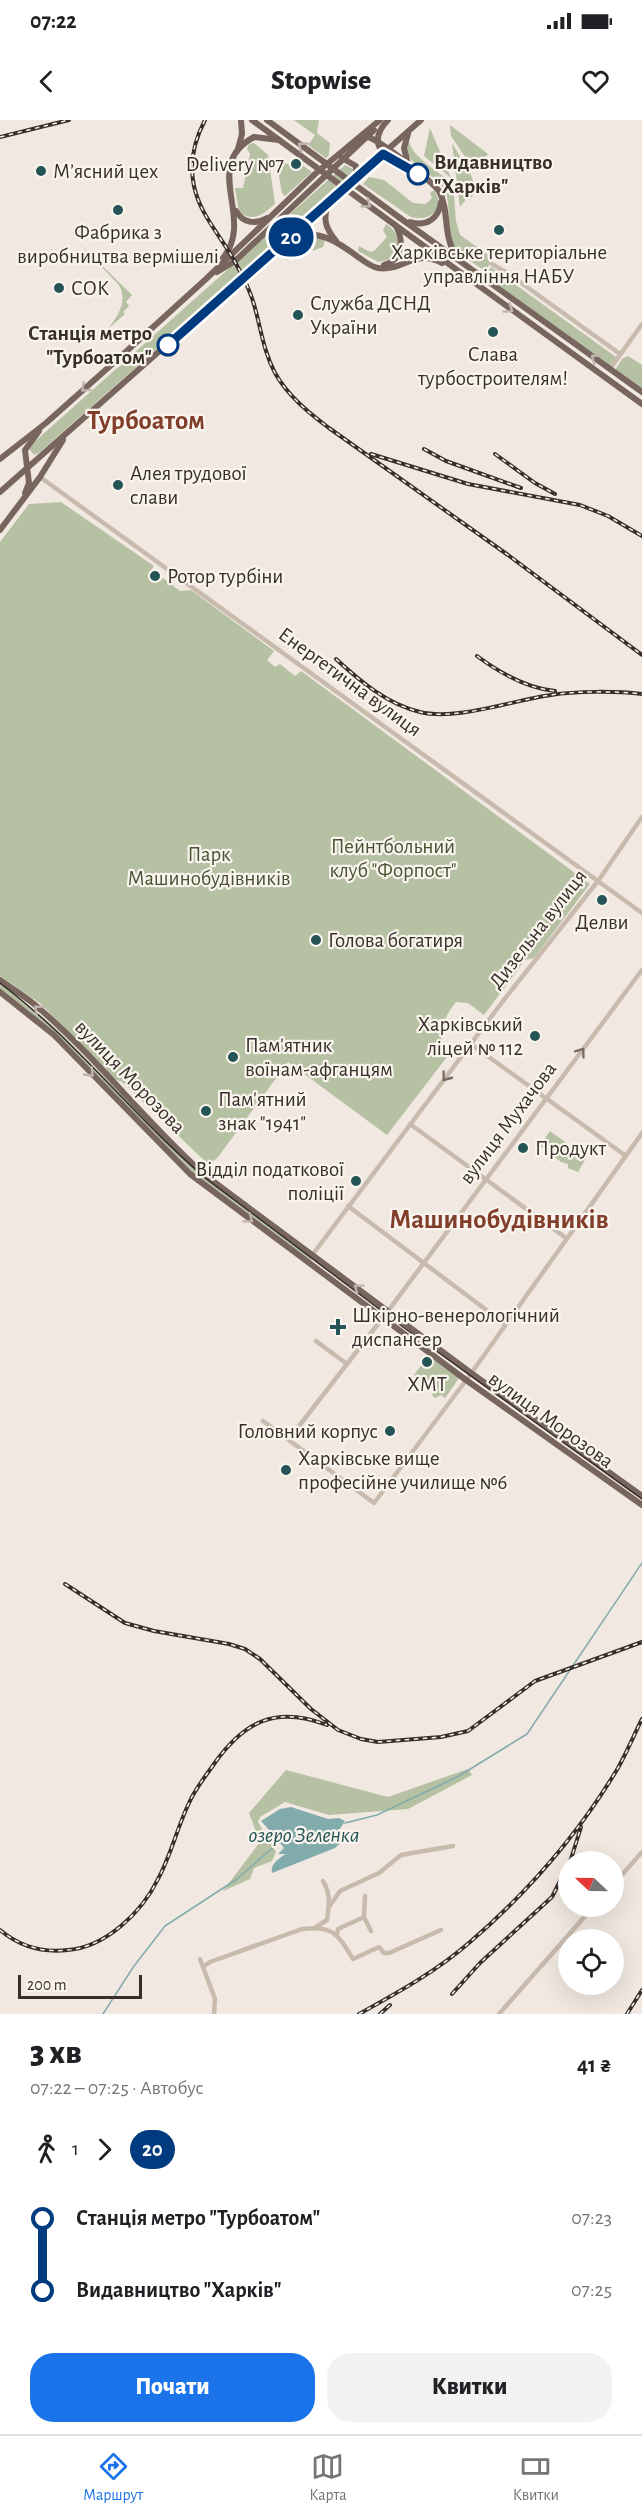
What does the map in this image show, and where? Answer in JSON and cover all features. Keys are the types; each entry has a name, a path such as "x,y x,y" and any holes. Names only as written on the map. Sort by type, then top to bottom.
{"main road":[{"path":"238,150 242,134 242,120"},
{"path":"252,120 642,404"},
{"path":"267,120 642,393"},
{"path":"0,459 46,423 206,279 330,160 384,120"},
{"path":"379,143 384,120"},
{"path":"0,492 288,240 421,120"},
{"path":"414,126 407,136 404,148 406,160 415,171"},
{"path":"206,279 227,254 232,243 235,228 228,170 231,160 238,150 256,137 280,140"},
{"path":"361,139 379,143 440,193 449,243 465,264"},
{"path":"206,279 235,261 338,164 347,160 361,139"},
{"path":"330,160 338,157 347,160 357,168 356,178"},
{"path":"400,218 416,224 430,222 440,210 440,193"},
{"path":"331,201 325,222 336,241"},
{"path":"233,205 241,218 253,223 264,220 286,203"},
{"path":"402,230 407,223"},
{"path":"368,264 387,264 398,256 401,243 394,225"},
{"path":"288,240 310,234 336,241 368,264 385,268 424,257 438,261 458,272"},
{"path":"604,377 610,369"},
{"path":"19,504 29,483 27,445 46,423"},
{"path":"0,530 40,477 66,434"},
{"path":"27,445 31,454 41,456"},
{"path":"29,466 40,477"},
{"name":"вулиця Морозова","path":"0,980 33,1004 61,1029 198,1168 388,1311 642,1496"},
{"name":"вулиця Морозова","path":"0,992 54,1035 190,1174 466,1380 642,1505"}],"street":[{"path":"492,264 620,354"},
{"path":"610,369 642,324"},
{"name":"Енергетична вулиця","path":"40,477 642,913"},
{"name":"Дизельна вулиця","path":"307,1262 597,881 642,817"},
{"name":"вулиця Мухачова","path":"289,1439 388,1311 642,970"},
{"path":"471,1044 626,1156"},
{"path":"410,1124 487,1178 566,1238"},
{"path":"263,1421 374,1503 466,1380 642,1133"},
{"path":"348,1206 505,1324"},
{"path":"316,1341 347,1364"},
{"path":"329,1907 340,1891 379,1873 401,1855 453,1846"},
{"path":"624,1873 642,1852"},
{"path":"203,1968 210,1962 302,1929 316,1927 327,1920 329,1892 323,1881"},
{"path":"365,1896 364,1917 371,1931"},
{"path":"337,1934 338,1929 364,1917"},
{"path":"499,2014 584,1917"},
{"path":"316,1927 337,1934 353,1959 379,1947 384,1953 389,1953 441,1930"},
{"path":"200,1959 215,1999 214,2014"}],"green space":[{"path":"294,120 319,120 317,133 330,143 329,155 326,158 308,145 315,135"},
{"path":"450,125 488,154 474,170 451,136"},
{"path":"430,128 451,178 424,156"},
{"path":"409,141 421,159 453,183 456,221 460,235 487,254 490,264 485,271 464,256 453,244 449,230 446,192 438,181 413,161 407,149"},
{"path":"254,143 268,155 275,204 258,216 249,217 239,212 235,188 243,188 250,154 247,149 249,144"},
{"path":"452,143 470,173 477,190 460,207"},
{"path":"281,161 296,168 302,165 312,172 285,196 282,193 277,166"},
{"path":"345,165 353,169 354,173 351,177 34,455 29,449 33,443"},
{"path":"369,177 384,180 413,203 425,204 432,198 430,193 434,190 439,203 437,208 430,216 411,217 363,184"},
{"path":"386,224 395,232 398,241 397,250 391,259 378,262 358,251 359,246 370,252 374,251 387,237 383,230"},
{"path":"317,237 325,241 323,247 288,260 283,259 289,243 299,239"},
{"path":"79,243 132,295 126,302 129,306 123,312 125,314 108,329 121,308 122,291"},
{"path":"491,267 616,357 609,367 494,282 496,279 487,273"},
{"path":"628,356 642,365 642,390 615,370 622,359"},
{"name":"Парк Машинобудівників","path":"61,502 154,566 148,574 150,576 155,569 162,574 157,581 163,578 180,591 191,590 274,651 267,660 275,667 280,664 295,676 301,671 590,884 534,958 525,960 484,1015 468,1003 456,1002 446,1018 441,1034 442,1047 450,1053 387,1135 288,1062 218,1157 209,1165 122,1082 114,1079 41,1004 0,976 0,542 29,504"},
{"path":"0,982 60,1032 183,1157 310,1254 306,1259 191,1173 56,1036 0,989"},
{"path":"550,1131 565,1142 564,1146 586,1158 578,1172 568,1168 568,1164 561,1162 540,1146"},
{"path":"428,1356 459,1378 445,1398 441,1395 435,1398 432,1395 434,1390 414,1375"},
{"path":"468,1769 472,1775 408,1809 329,1815 285,1802 260,1817 258,1822 276,1852 272,1861 254,1868 250,1879 223,1891 260,1842 249,1813 286,1770 388,1797"}],"water":[{"name":"озеро Зеленка","path":"291,1807 328,1819 339,1818 345,1821 334,1838 334,1841 343,1837 344,1840 335,1848 272,1873 274,1864 286,1854 278,1854 284,1848 281,1844 273,1843 271,1832 261,1821 280,1809"}],"waterway":[{"path":"345,1823 377,1815 459,1776 527,1734 642,1563"},
{"path":"103,2014 134,1966 165,1926 237,1879 278,1843"}],"tram line":[{"path":"0,983 55,1030 156,1132 208,1180 403,1327 642,1499"}],"railway":[{"path":"0,137 69,120"},
{"path":"205,120 195,144 192,161 197,197 246,284 268,357 286,389 329,428 508,555 642,655"},
{"path":"424,449 446,461 521,488"},
{"path":"371,454 468,484 580,505 608,516 642,536"},
{"path":"495,454 535,483 555,494"},
{"path":"477,656 514,679 534,687 555,691"},
{"path":"336,659 365,684 396,704 434,714 468,712 561,694 596,692 642,694"},
{"path":"65,1584 125,1623 245,1649 260,1659 311,1709 338,1730 361,1739 378,1742 441,1737 468,1731 535,1681 642,1642"},
{"path":"0,1930 23,1944 59,1951 82,1947 109,1935 143,1904 163,1870 194,1793 225,1749 237,1737 262,1721 276,1717 308,1719 327,1725"},
{"path":"359,2014 444,1963 491,1923 532,1883 569,1839 603,1792 642,1719"},
{"path":"573,1851 581,1827"},
{"path":"452,1994 480,1963 552,1897 558,1885"},
{"path":"627,2014 642,1990"},
{"path":"380,2014 390,2005"}],"bus line":[{"name":"20","path":"168,345 383,154 418,174"}],"place":[{"name":"Delivery №7","path":"296,164"},
{"name":"М’ясний цех","path":"41,171"},
{"name":"Видавництво \"Харків\"","path":"418,174"},
{"name":"Фабрика з виробництва вермішелі","path":"118,210"},
{"name":"Харківське територіальне управління НАБУ","path":"499,230"},
{"name":"СОК","path":"59,288"},
{"name":"Служба ДСНД України","path":"298,315"},
{"name":"Слава турбостроителям!","path":"493,332"},
{"name":"Станція метро \"Турбоатом\"","path":"168,345"},
{"name":"Алея трудової слави","path":"118,485"},
{"name":"Ротор турбіни","path":"155,576"},
{"name":"Делви","path":"602,900"},
{"name":"Голова богатиря","path":"316,940"},
{"name":"Харківський ліцей № 112","path":"535,1036"},
{"name":"Пам'ятник воїнам-афганцям","path":"233,1057"},
{"name":"Пам'ятний знак \"1941\"","path":"206,1111"},
{"name":"Продукт","path":"523,1148"},
{"name":"Відділ податкової поліції","path":"356,1181"},
{"name":"Шкірно-венерологічний диспансер","path":"338,1327"},
{"name":"ХМТ","path":"427,1362"},
{"name":"Головний корпус","path":"390,1431"},
{"name":"Харківське вище професійне училище №6","path":"286,1470"}],"district":[{"name":"Турбоатом","path":"146,420"},
{"name":"Машинобудівників","path":"499,1219"}],"park label":[{"name":"Пейнтбольний клуб \"Форпост\"","path":"393,858"}]}
